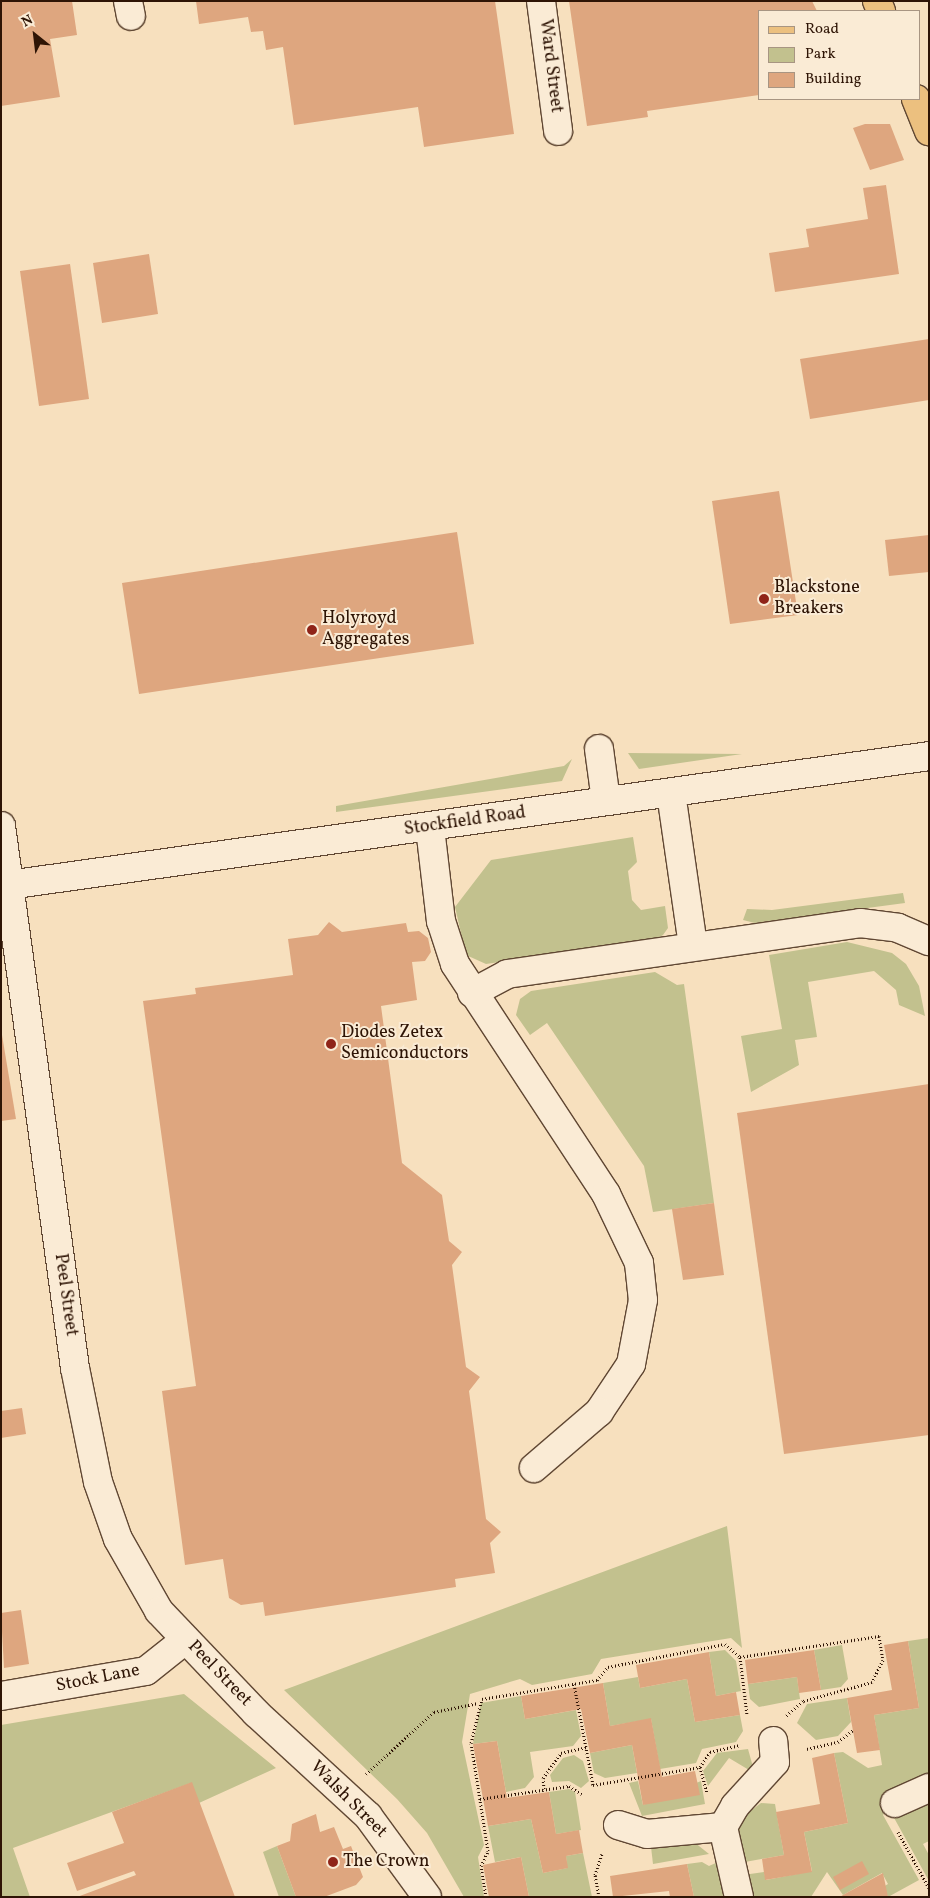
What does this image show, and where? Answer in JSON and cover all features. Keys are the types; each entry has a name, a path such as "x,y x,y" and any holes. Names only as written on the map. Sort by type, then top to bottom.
{"main road":[{"path":"916,100 929,131"}],"street":[{"name":"Ward Street","path":"541,1 558,131"},
{"path":"599,749 606,801"},
{"name":"Stockfield Road","path":"5,886 430,828 606,801 929,756"},
{"path":"671,793 694,946"},
{"name":"Peel Street","path":"1,826 5,886 88,1444 118,1539 160,1611 185,1640 256,1713"},
{"path":"430,828 445,940 472,992 606,1194 639,1263 643,1300 630,1364 599,1412 534,1468"},
{"path":"472,992 507,974 860,922 898,928 929,941"},
{"name":"Stock Lane","path":"1,1696 146,1671 185,1640"},
{"name":"Walsh Street","path":"256,1713 368,1816 418,1894"},
{"path":"739,1897 723,1827 735,1806 775,1762 773,1741"},
{"path":"895,1802 929,1788"},
{"path":"618,1825 647,1834 723,1827"}],"path":[{"path":"740,1657 879,1636 883,1660 872,1682 803,1701 785,1717"},
{"path":"362,1778 434,1712 597,1680 608,1667 725,1644 740,1657 747,1715"},
{"path":"574,1684 593,1785 700,1767 710,1752 740,1745"},
{"path":"478,1703 470,1744 488,1851 481,1866 486,1897"},
{"path":"807,1749 838,1742 853,1730"},
{"path":"544,1789 543,1778 561,1752 586,1747"},
{"path":"700,1767 708,1796"},
{"path":"480,1799 569,1786 582,1794"},
{"path":"895,1802 889,1817 929,1888"},
{"path":"599,1897 595,1876 602,1854"}],"green space":[{"path":"628,753 742,754 639,769"},
{"path":"572,759 562,781 336,812 336,806 564,766"},
{"path":"633,837 637,862 628,871 632,900 641,910 665,906 668,928 663,935 653,940 486,964 466,955 455,907 491,860"},
{"path":"903,893 905,903 755,923 743,920 747,909 772,910"},
{"path":"847,942 892,953 906,964 919,986 925,1016 899,1005 896,990 874,971 808,982 817,1037 795,1040 799,1065 751,1092 741,1036 782,1029 769,955"},
{"path":"655,972 677,985 684,984 714,1203 653,1212 644,1166 547,1023 530,1035 516,1015 520,999 531,991"},
{"path":"727,1526 742,1648 731,1638 601,1659 592,1674 532,1685 520,1679 470,1694 462,1742 484,1845 478,1857 484,1897 464,1897 427,1833 397,1799 284,1690"},
{"path":"929,1638 929,1773 904,1786 883,1815 919,1880 888,1897 883,1887 888,1884 882,1873 843,1895 827,1872 811,1897 748,1897 743,1875 764,1872 766,1880 812,1871 804,1832 848,1823 834,1753 843,1752 868,1768 882,1765 874,1715 919,1708 908,1641"},
{"path":"842,1645 848,1679 841,1687 821,1690 814,1650"},
{"path":"725,1650 736,1661 741,1691 716,1696 709,1652"},
{"path":"638,1677 640,1688 687,1679 695,1722 740,1715 743,1731 736,1742 702,1749 696,1763 660,1769 651,1719 610,1726 603,1683"},
{"path":"797,1677 800,1699 759,1707 750,1699 748,1684"},
{"path":"184,1694 276,1768 199,1803 191,1783 13,1848 30,1897 1,1897 1,1725"},
{"path":"521,1696 525,1719 576,1710 581,1736 573,1746 530,1752 534,1777 525,1788 506,1792 497,1741 473,1744 481,1703"},
{"path":"847,1698 851,1722 838,1736 816,1740 797,1723 807,1704"},
{"path":"632,1745 637,1773 605,1778 594,1773 590,1753"},
{"path":"748,1749 753,1767 749,1770 729,1758 708,1786 703,1771 717,1753"},
{"path":"574,1755 583,1761 589,1781 581,1788 569,1781 552,1782 550,1775 563,1758"},
{"path":"638,1781 643,1805 701,1781 705,1804 642,1816 629,1783"},
{"path":"569,1789 575,1792 581,1830 556,1834 549,1792"},
{"path":"761,1803 775,1804 784,1855 745,1862 738,1853 739,1828 744,1816"},
{"path":"929,1803 929,1841 923,1844 929,1855 929,1881 893,1816"},
{"path":"531,1819 543,1873 567,1868 566,1856 583,1853 592,1897 529,1897 521,1857 495,1862 488,1826"},
{"path":"694,1842 709,1854 653,1864 651,1847"},
{"path":"277,1846 296,1897 279,1897 263,1852"},
{"path":"702,1862 709,1866 718,1862 729,1897 694,1897 687,1864"}],"building":[{"path":"1,1 72,1 77,35 50,39 60,97 1,106"},
{"path":"196,1 495,1 514,134 424,147 418,107 294,125 283,47 266,50 263,31 251,32 248,17 199,24"},
{"path":"569,1 812,1 816,10 758,10 758,95 647,111 648,117 587,126"},
{"path":"865,124 890,124 904,160 870,170 853,128"},
{"path":"886,185 899,274 775,292 769,253 809,247 806,229 868,219 863,188"},
{"path":"149,254 158,314 102,323 93,263"},
{"path":"70,264 89,399 39,406 20,271"},
{"path":"929,339 929,400 810,419 800,359"},
{"path":"779,491 798,615 730,624 712,501"},
{"path":"457,532 474,644 139,694 122,583"},
{"path":"929,535 929,572 889,576 885,540"},
{"path":"329,922 342,932 406,923 408,932 419,931 428,938 431,952 425,961 412,962 417,1000 381,1006 402,1163 442,1195 449,1241 462,1252 452,1265 466,1367 480,1377 469,1391 486,1519 501,1532 490,1543 495,1573 455,1579 456,1587 265,1616 263,1602 241,1605 229,1598 223,1559 185,1565 162,1391 196,1386 143,1001 196,994 195,988 293,975 288,939 318,935"},
{"path":"1,1029 16,1119 1,1121"},
{"path":"929,1084 929,1435 784,1454 737,1113"},
{"path":"714,1203 724,1275 683,1280 672,1209"},
{"path":"22,1408 26,1434 1,1438 1,1411"},
{"path":"21,1610 29,1664 4,1668 1,1613"},
{"path":"908,1641 919,1708 874,1715 880,1750 857,1753 847,1698 892,1690 884,1645"},
{"path":"814,1650 821,1690 799,1693 797,1677 748,1684 745,1660"},
{"path":"709,1652 716,1696 736,1692 740,1715 695,1722 687,1679 640,1688 636,1665"},
{"path":"603,1683 610,1726 651,1718 662,1777 695,1771 700,1795 643,1805 632,1745 590,1753 581,1709 525,1719 521,1696"},
{"path":"497,1741 507,1798 549,1792 556,1834 579,1830 583,1853 566,1856 568,1868 543,1873 531,1819 488,1826 473,1744"},
{"path":"834,1753 848,1823 804,1832 812,1872 765,1880 762,1859 784,1855 776,1812 820,1804 812,1758"},
{"path":"192,1782 235,1897 77,1897 136,1875 134,1871 77,1891 67,1863 124,1843 112,1812"},
{"path":"316,1814 320,1832 334,1827 343,1849 351,1846 363,1877 356,1885 324,1897 296,1897 277,1846 290,1841 292,1824"},
{"path":"521,1857 529,1897 489,1897 483,1865"},
{"path":"862,1861 869,1874 840,1890 833,1877"},
{"path":"687,1864 694,1897 670,1897 669,1891 613,1897 610,1876"},
{"path":"883,1873 888,1897 840,1897 843,1895"}],"place":[{"name":"Blackstone Breakers","path":"764,599"},
{"name":"Holyroyd Aggregates","path":"312,630"},
{"name":"Diodes Zetex Semiconductors","path":"331,1044"},
{"name":"The Crown","path":"333,1862"}]}
